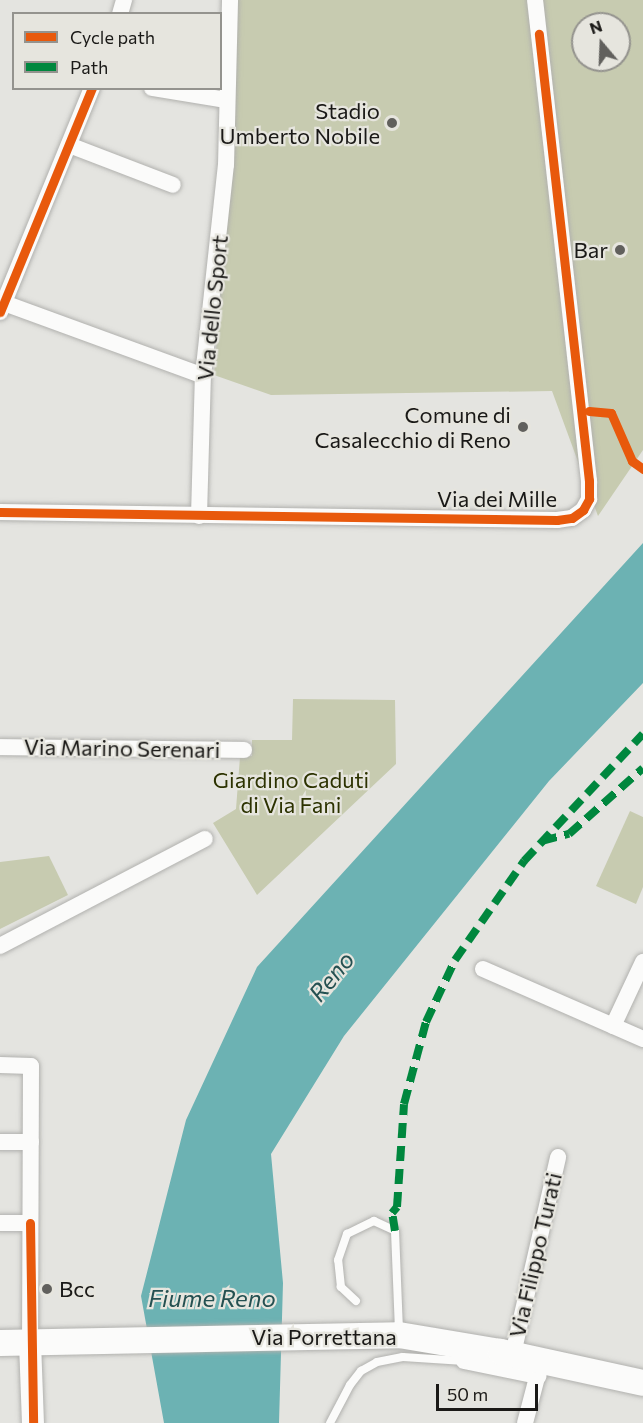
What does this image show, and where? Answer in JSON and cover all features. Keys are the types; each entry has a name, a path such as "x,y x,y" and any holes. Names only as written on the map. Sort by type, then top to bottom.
{"main road":[{"name":"Via Porrettana","path":"0,1343 395,1335 513,1354 540,1367 643,1383"},
{"path":"30,1342 33,1423"}],"street":[{"name":"Via dello Sport","path":"199,516 203,376 221,236 230,0"},
{"name":"Via dei Mille","path":"0,512 556,520 578,515 587,505 590,489 536,0"},
{"path":"91,90 2,307 203,376"},
{"path":"164,90 226,100"},
{"path":"69,145 173,185"},
{"name":"Via Marino Serenari","path":"0,747 244,750"},
{"path":"0,946 205,839"},
{"path":"613,1026 643,962"},
{"path":"483,969 643,1039"},
{"path":"0,1065 31,1066 30,1342"},
{"path":"0,1142 31,1142"},
{"name":"Via Filippo Turati","path":"513,1354 558,1157"},
{"path":"0,1223 30,1223"},
{"path":"465,1361 540,1367 525,1423"}],"lane":[{"path":"356,1300 341,1287 338,1260 347,1234 374,1221 395,1231 395,1335"},
{"path":"330,1423 350,1385 362,1371 377,1362 403,1357 465,1361"}],"green space":[{"path":"232,0 643,0 643,450 598,516 552,391 271,395 214,375 223,261"},
{"name":"Giardino Caduti di Via Fani","path":"293,699 395,700 396,764 257,895 213,823 236,809 240,757 252,756 252,740 292,740"},
{"path":"630,811 643,817 643,887 636,904 596,886"},
{"path":"49,856 68,895 0,929 0,862"}],"water":[{"name":"Fiume Reno","path":"643,543 643,683 549,781 344,1036 271,1154 283,1283 279,1423 164,1423 141,1296 186,1120 257,967"}],"marked path":[{"path":"395,1231 392,1213 397,1207 404,1104 426,1022 455,960 524,861 643,734"},
{"path":"542,841 569,834 643,768"}],"cycle path":[{"path":"0,512 557,520 572,518 583,510 589,499 589,481 539,34"},
{"path":"0,312 91,90"},
{"path":"589,411 611,413 632,461 643,469"},
{"path":"30,1223 33,1423"}],"place":[{"name":"Stadio Umberto Nobile","path":"392,123"},
{"name":"Bar","path":"620,250"},
{"name":"Comune di Casalecchio di Reno","path":"523,427"},
{"name":"Bcc","path":"47,1289"}],"water label":[{"name":"Reno","path":"331,976"}]}
